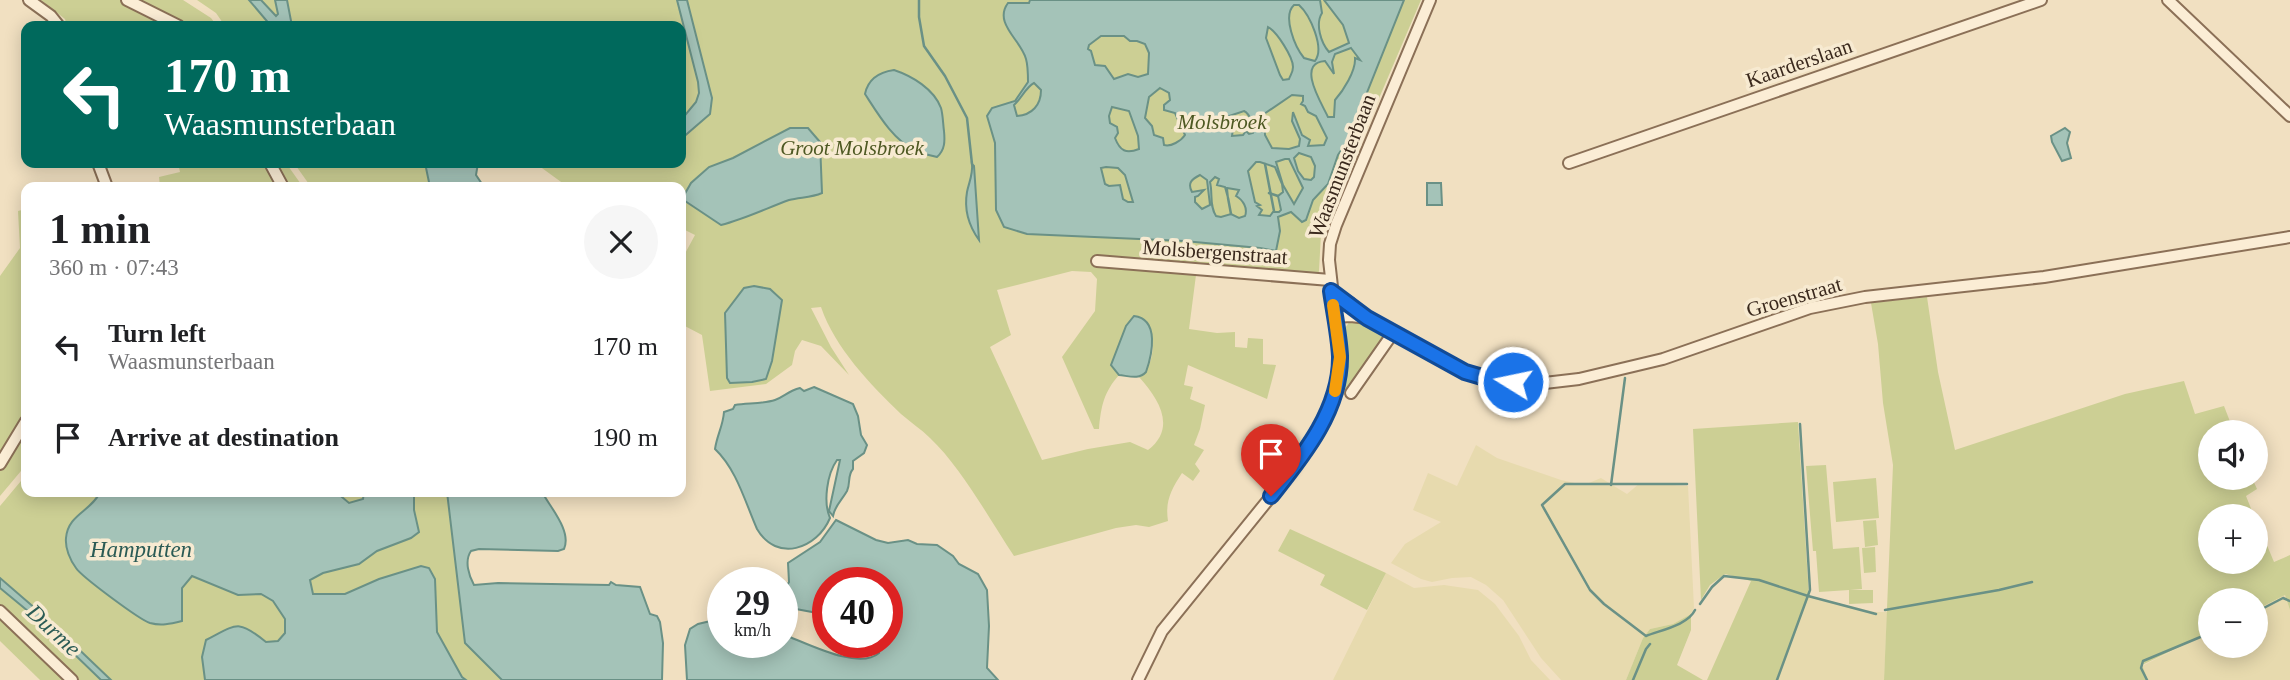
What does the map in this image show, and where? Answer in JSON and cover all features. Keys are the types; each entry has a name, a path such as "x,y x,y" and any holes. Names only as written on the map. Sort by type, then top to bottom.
{"street":[{"path":"29,0 55,21"},
{"path":"127,0 169,21"},
{"name":"Waasmunsterbaan","path":"1138,680 1162,631 1281,484 1332,404 1340,357 1330,285 1330,244 1430,0"},
{"name":"Kaarderslaan","path":"1569,163 2041,0"},
{"path":"2168,0 2290,116"},
{"name":"Groenstraat","path":"1330,285 1367,318 1465,372 1489,379 1536,384 1579,379 1663,359 1810,308 1854,299 2044,277 2290,237"},
{"name":"Molsbergenstraat","path":"1097,261 1330,285"},
{"name":"Groenstraat","path":"1334,317 1367,318"},
{"path":"1352,393 1393,333"},
{"path":"0,464 21,429"},
{"path":"0,611 72,680"}],"shaded area":[{"path":"1476,445 1497,458 1561,480 1584,485 1601,478 1627,494 1640,483 1688,486 1694,608 1691,614 1673,624 1650,629 1643,638 1626,680 1561,680 1541,658 1503,600 1486,585 1471,577 1432,582 1391,563 1405,544 1441,522 1413,510 1428,473 1457,486"},
{"path":"1386,573 1414,588 1444,585 1478,590 1495,604 1519,636 1531,660 1550,680 1333,680"},
{"path":"2285,595 2290,610 2290,680 2148,680 2142,666 2198,638 2198,658 2268,658 2268,604"},
{"path":"1809,596 1875,612 1887,612 1884,680 1776,680"}],"green space":[{"path":"41,0 183,0 213,21 66,21"},
{"name":"Groot Molsbroek","path":"197,0 1421,0 1321,234 1319,271 1314,285 1196,275 1189,329 1217,333 1235,332 1235,347 1247,348 1248,338 1263,339 1263,364 1276,365 1267,399 1188,365 1184,385 1193,387 1190,399 1205,405 1194,445 1204,450 1195,464 1200,471 1193,481 1182,473 1172,490 1167,507 1168,521 1149,527 1136,525 1116,528 1014,556 942,450 889,402 844,351 821,307 811,308 849,375 821,346 802,340 795,351 792,365 766,384 710,391 702,335 686,327 686,252 695,235 686,230 686,182 561,182 542,168 686,168 686,21 222,21 216,13","holes":["1072,271 1091,272 1097,279 1095,311 1062,357 1094,429 1099,429 1104,400 1119,375 1112,365 1118,347 1134,316 1142,319 1148,326 1153,344 1150,363 1139,377 1158,404 1162,414 1162,432 1148,450 1130,442 1042,460 990,347 1011,335 997,290","725,313 752,382 730,383 727,378"]},
{"path":"179,168 290,168 299,182 160,182 159,177 180,172"},
{"path":"298,168 426,168 429,182 307,182"},
{"path":"21,210 21,471 0,496 0,276 20,248 18,211"},
{"path":"1927,297 1938,372 1955,450 2125,394 2184,381 2195,414 2224,406 2229,420 2198,420 2198,490 2255,490 2246,496 2249,504 2198,504 2198,574 2268,574 2268,548 2274,562 2290,555 2290,610 2285,595 2268,604 2268,588 2198,588 2198,638 2142,665 2148,680 1884,680 1893,465 1871,303"},
{"path":"1350,321 1357,321 1384,334 1372,357 1339,401 1345,381 1343,331"},
{"path":"1798,422 1809,596 1776,680 1707,680 1751,581 1725,574 1710,585 1701,600 1693,429"},
{"path":"1826,465 1833,549 1859,547 1862,589 1850,590 1873,590 1873,603 1849,604 1849,590 1819,592 1806,466"},
{"path":"1876,478 1879,518 1836,522 1833,482"},
{"name":"Hamputten","path":"21,481 21,497 448,497 465,643 502,680 111,680 0,578 0,506"},
{"path":"1876,520 1878,545 1865,547 1863,521"},
{"path":"1290,529 1386,573 1367,610 1320,585 1325,575 1278,551"},
{"path":"1875,547 1876,572 1864,573 1862,548"},
{"path":"0,588 40,621 101,680 40,680 0,641"},
{"path":"1691,614 1691,630 1677,665 1703,680 1626,680 1643,638 1650,629 1673,624"}],"water":[{"path":"249,0 261,0 276,16 278,14 275,0 287,0 291,21 267,21"},
{"path":"677,0 687,0 712,98 710,114 686,135 686,114 696,102 699,93 686,35 686,21 682,21"},
{"name":"Molsbroek","path":"1030,0 1320,0 1320,33 1329,52 1349,43 1343,25 1324,0 1404,0 1328,184 1313,200 1306,220 1302,222 1291,212 1278,217 1280,231 1276,251 1184,241 1027,234 1004,227 996,210 995,143 987,116 992,108 1015,101 1028,82 1026,59 1006,24 1004,10 1008,3 1029,3","holes":["1294,5 1299,5 1308,16 1315,32 1318,48 1315,61 1304,58 1300,53 1290,24 1291,10","1268,27 1280,39 1292,63 1293,70 1289,79 1283,80 1266,38","1101,36 1124,36 1130,41 1145,44 1149,53 1148,74 1138,77 1128,74 1114,79 1105,66 1095,65 1088,49 1089,45","1351,48 1360,60 1355,58 1351,75 1335,100 1334,117 1328,117 1313,84 1312,68 1325,61 1334,74 1332,62 1335,54","1034,83 1041,90 1037,105 1031,111 1017,116 1014,105","1160,88 1169,93 1170,100 1164,105 1164,110 1175,113 1185,135 1176,143 1164,145 1163,138 1154,135 1152,126 1145,118 1149,97","1292,95 1303,96 1301,104 1316,116 1327,138 1324,145 1308,146 1310,140 1302,135 1293,112 1292,121 1300,139 1299,146 1289,149 1272,148 1265,135 1264,114","1112,107 1129,111 1138,136 1139,149 1121,149 1115,138 1117,127 1110,123","1244,111 1252,121 1253,133 1246,131 1243,135 1232,136 1234,122 1229,116","1299,153 1311,157 1315,166 1314,177 1311,180 1304,179 1294,158","1285,159 1289,159 1303,188 1294,204 1283,185 1276,162","1256,162 1275,167 1283,192 1278,196 1281,210 1279,212 1273,212 1270,216 1259,215 1262,210 1257,206 1260,205 1255,202 1248,171","1101,168 1118,168 1125,175 1133,202 1123,199 1120,185 1105,184","1200,175 1207,180 1210,205 1202,209 1195,202 1195,197 1204,190 1192,192 1190,184","1215,177 1219,179 1217,185 1225,187 1228,198 1227,188 1239,190 1236,196 1246,210 1245,216 1239,218 1231,214 1221,217 1216,216 1210,182"]},
{"path":"894,70 922,84 938,101 942,111 944,138 943,148 937,157 916,151 900,140 865,94 875,77"},
{"path":"790,128 808,128 820,142 822,193 789,200 721,225 686,202 686,192 691,183 709,167 733,158"},
{"path":"2065,128 2070,132 2067,143 2071,158 2062,161 2051,136"},
{"path":"972,164 979,240 972,229 966,205"},
{"path":"426,168 477,168 476,175 481,182 429,182"},
{"path":"1427,183 1441,183 1442,205 1427,205"},
{"path":"754,286 770,289 782,300 772,361 766,379 730,383 727,378 725,313 744,288"},
{"path":"1134,316 1148,324 1152,348 1146,372 1134,377 1119,375 1111,365 1126,326"},
{"path":"814,387 853,404 861,435 867,445 864,453 853,461 847,491 833,516 829,511 840,460 837,460 829,480 827,496 828,511 830,518 824,529 806,544 785,549 765,540 757,529 735,476 715,449 724,412 733,409 735,405 770,401 796,389 804,391"},
{"name":"Hamputten","path":"342,497 349,503 363,497 414,497 419,532 411,538 377,551 359,564 323,573 310,580 313,594 345,594 379,579 421,566 429,568 435,579 437,632 466,680 205,680 202,657 206,640 237,626 249,630 266,642 278,641 285,633 285,619 273,601 261,594 238,595 192,576 182,588 182,621 154,624 144,620 80,573 67,550 66,538 71,523 96,498"},
{"path":"448,497 545,497 563,527 566,542 564,549 471,551 468,564 474,585 609,585 611,582 616,585 640,587 650,614 657,616 660,622 663,643 662,680 502,680 465,643"},
{"path":"836,520 876,540 888,543 908,540 917,544 937,545 953,556 959,564 978,574 987,590 987,668 998,680 687,680 685,645 690,629 707,622 707,658 798,658 798,640 812,646 812,658 903,658 903,567 812,567 812,612 798,609 798,567 788,567 788,563 820,542"},
{"name":"Durme","path":"0,578 111,680 101,680 40,621 0,588"}],"waterway":[{"path":"919,0 924,46 945,76 967,118 972,164"},
{"path":"1265,164 1274,211"},
{"path":"1269,193 1278,196"},
{"path":"1228,198 1231,214"},
{"path":"1611,485 1625,378"},
{"path":"1777,680 1810,590 1800,424"},
{"path":"1687,484 1565,484 1542,505 1590,590 1646,636 1686,620 1695,610"},
{"path":"1700,604 1724,576 1759,580 1876,614"},
{"path":"1885,610 2032,582"},
{"path":"2268,606 2283,598 2290,601"},
{"path":"2147,680 2141,668 2143,661 2198,638"},
{"path":"1633,680 1650,644"}],"slow traffic":[{"path":"1333,305 1340,357 1335,391"}],"route":[{"path":"1271,496 1311,441 1332,404 1340,357 1331,291 1367,318 1465,372 1513,382"}]}
